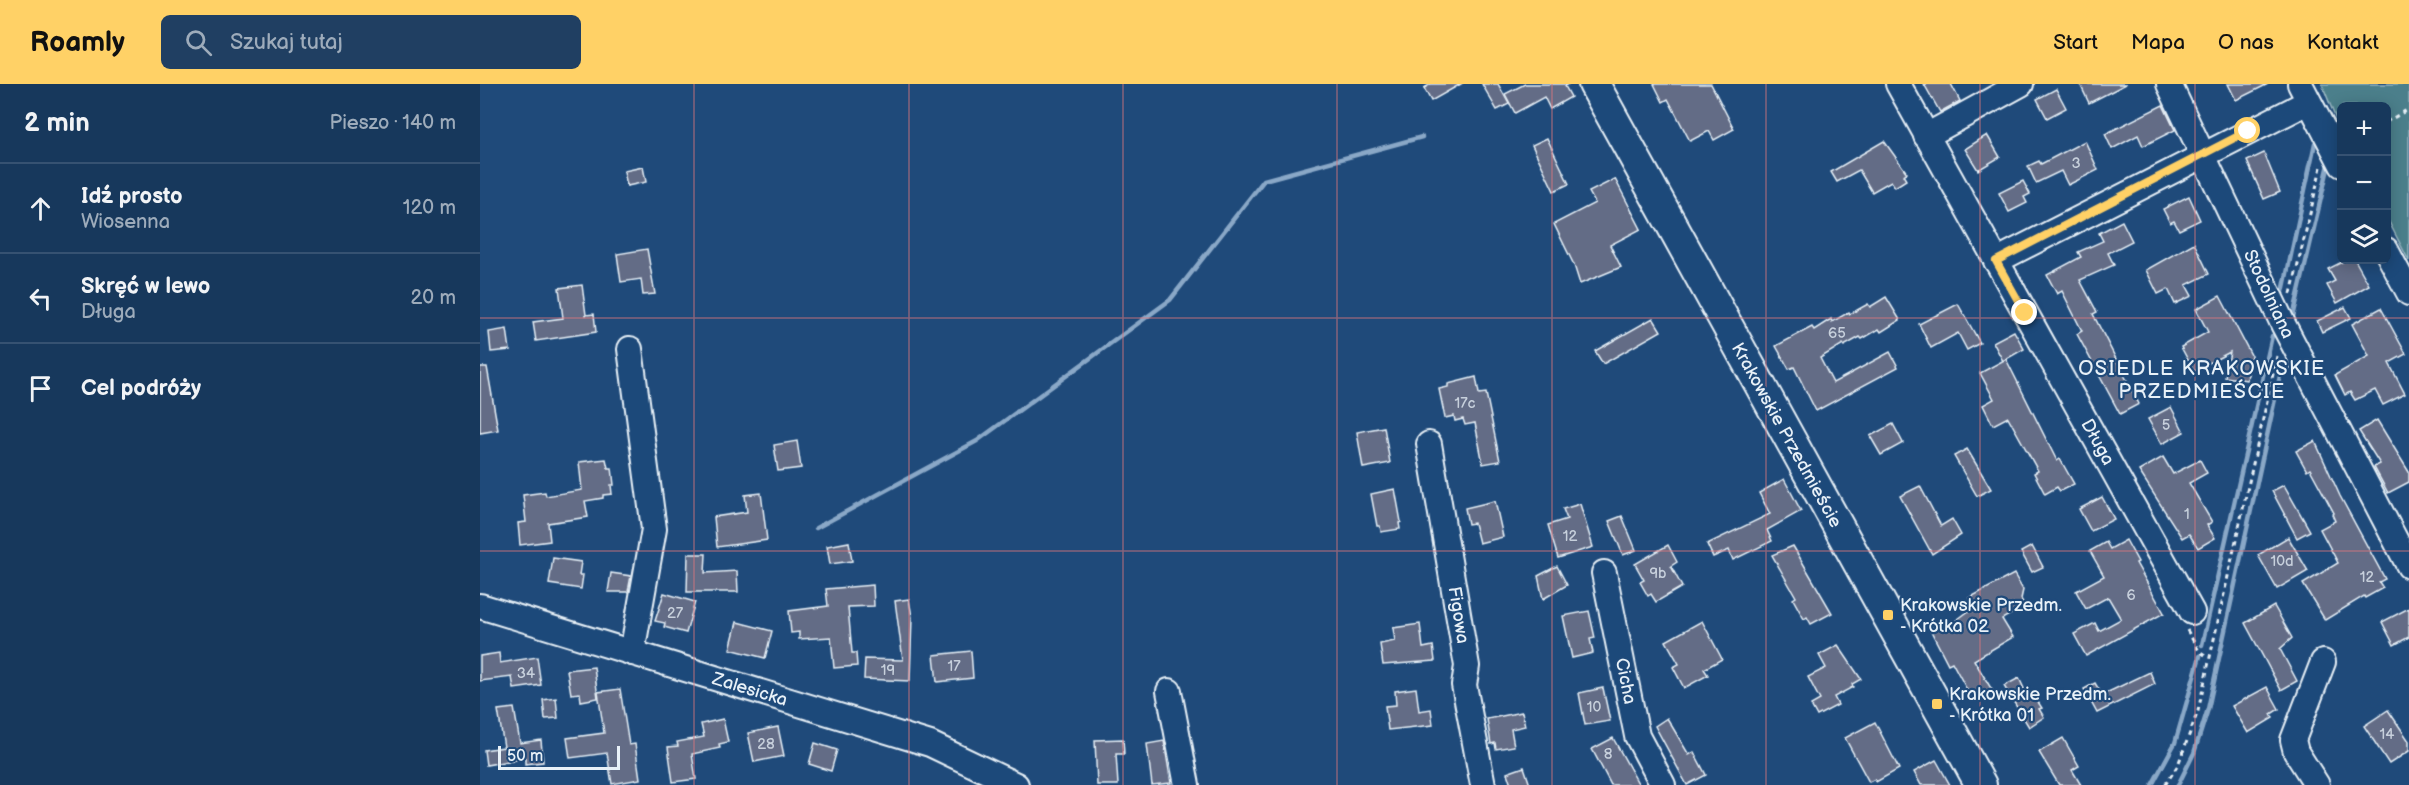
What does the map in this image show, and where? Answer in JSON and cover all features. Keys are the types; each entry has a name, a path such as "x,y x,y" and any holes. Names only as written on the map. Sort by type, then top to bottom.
{"main road":[{"name":"Krakowskie Przedmieście","path":"1594,84 1982,785"}],"street":[{"name":"Długa","path":"1898,84 2192,612"},
{"path":"1926,136 2021,84"},
{"name":"Stodolniana","path":"2169,84 2284,326 2409,566"},
{"path":"1996,261 2203,154 2304,93 2337,156"},
{"path":"2391,259 2409,293"},
{"path":"630,350 654,528 632,653"},
{"name":"Figowa","path":"1429,444 1467,666 1464,685 1483,785"},
{"name":"Cicha","path":"1604,573 1637,735 1663,785"},
{"name":"Zalesicka","path":"480,606 930,744 1016,785"},
{"path":"2318,785 2295,752 2293,740 2323,662"},
{"path":"1169,691 1187,785"}],"path":[{"path":"2391,119 2409,109"},
{"path":"2289,304 2328,139"},
{"path":"2165,785 2178,765 2198,711 2278,352"}],"green space":[{"path":"2322,84 2409,84 2409,261 2391,226 2391,102 2337,102 2337,122"}],"building":[{"path":"1431,84 1461,84 1431,101 1424,88"},
{"path":"1482,84 1498,84 1509,104 1497,110"},
{"path":"1525,84 1569,84 1565,86 1571,97 1550,109 1544,97 1515,113 1505,94"},
{"path":"1654,84 1711,84 1734,129 1714,140 1709,131 1690,141 1668,99 1663,102"},
{"path":"1924,84 1951,84 1960,101 1940,112"},
{"path":"2080,84 2126,84 2089,103"},
{"path":"2228,84 2268,84 2236,100"},
{"path":"2056,89 2066,108 2047,118 2037,99"},
{"path":"2163,105 2175,130 2143,146 2138,135 2112,149 2105,134"},
{"path":"1987,135 2000,157 1978,170 1965,149"},
{"path":"1547,138 1569,184 1554,191 1532,145"},
{"path":"1884,141 1907,173 1903,175 1906,180 1895,187 1891,181 1872,192 1859,170 1837,182 1831,172"},
{"path":"2085,141 2098,170 2068,185 2061,171 2036,183 2028,166 2039,161 2041,164"},
{"path":"2264,153 2280,192 2264,199 2247,161"},
{"path":"643,167 646,182 627,186 624,171"},
{"path":"1615,179 1641,229 1610,245 1621,267 1580,284 1574,265 1554,224 1595,203 1589,192"},
{"path":"2023,181 2030,194 2024,197 2027,203 2009,212 1999,193"},
{"path":"2189,196 2200,220 2179,230 2174,221 2170,223 2163,209"},
{"path":"2122,221 2132,241 2108,253 2114,265 2080,280 2097,312 2093,314 2139,404 2120,414 2077,334 2082,331 2062,291 2057,294 2047,275 2081,257 2078,252 2103,241 2099,233"},
{"path":"2194,243 2209,274 2186,285 2192,296 2175,304 2168,289 2158,294 2146,270"},
{"path":"647,249 655,294 643,295 641,279 621,282 617,254"},
{"path":"2338,264 2357,264 2369,285 2337,303 2327,285 2335,281 2328,269"},
{"path":"582,285 586,315 594,314 596,332 536,341 533,322 563,318 559,288"},
{"path":"2220,296 2251,355 2247,380 2225,377 2230,352 2194,371 2181,347 2208,332 2196,309"},
{"path":"1886,297 1900,320 1881,332 1879,329 1862,339 1860,337 1844,346 1843,344 1820,358 1833,383 1890,352 1898,367 1816,411 1794,367 1789,369 1776,346 1812,327 1814,330 1831,319 1832,322 1868,304 1870,307"},
{"path":"1958,304 1980,343 1967,350 1958,333 1931,348 1919,324"},
{"path":"2345,307 2351,318 2322,332 2317,321"},
{"path":"2381,308 2406,354 2389,363 2405,394 2383,405 2375,390 2355,400 2350,392 2345,395 2335,375 2369,356 2352,324"},
{"path":"1653,318 1661,331 1603,364 1595,351"},
{"path":"507,329 510,350 491,352 489,332"},
{"path":"2014,331 2024,349 2003,361 1993,342"},
{"path":"2006,359 2057,461 2060,459 2074,484 2060,491 2057,487 2045,494 2034,473 2038,471 2008,417 1993,425 1983,405 1994,399 1980,373"},
{"path":"480,367 487,367 498,430 480,433"},
{"path":"1476,377 1479,394 1486,393 1500,461 1483,464 1475,423 1465,425 1463,419 1455,421 1454,416 1445,418 1439,389 1448,387 1448,384"},
{"path":"2171,407 2184,432 2162,444 2148,419"},
{"path":"2377,420 2409,472 2409,482 2388,493 2374,467 2380,464 2359,431"},
{"path":"1893,424 1903,443 1881,455 1870,436"},
{"path":"1384,427 1390,463 1363,468 1357,432"},
{"path":"797,441 801,468 778,471 774,445"},
{"path":"2315,441 2340,496 2385,579 2379,582 2383,588 2365,598 2364,596 2325,620 2303,584 2338,563 2320,529 2335,521 2332,514 2334,513 2310,469 2307,471 2296,451"},
{"path":"1967,449 1991,489 1977,496 1954,456"},
{"path":"2163,457 2173,474 2200,460 2207,473 2189,483 2212,522 2207,525 2215,538 2198,548 2189,534 2182,538 2139,471"},
{"path":"606,459 608,468 612,468 614,485 611,485 612,494 585,501 588,517 548,523 550,541 520,545 518,523 526,522 523,495 545,492 546,496 582,490 579,462"},
{"path":"1784,479 1801,511 1767,530 1772,541 1733,560 1729,550 1713,557 1707,544 1770,514 1759,493"},
{"path":"2284,485 2310,531 2297,538 2272,491"},
{"path":"1920,486 1941,526 1952,519 1961,535 1932,554 1900,496"},
{"path":"1395,489 1401,522 1399,523 1400,529 1381,532 1380,526 1377,526 1371,494"},
{"path":"761,493 767,540 717,547 714,517 747,512 745,495"},
{"path":"2102,497 2114,519 2091,531 2079,509"},
{"path":"1495,501 1503,537 1479,543 1474,523 1468,524 1465,508"},
{"path":"1580,504 1593,547 1558,558 1548,525 1567,519 1563,509"},
{"path":"1622,516 1636,550 1623,555 1609,521"},
{"path":"2288,537 2308,571 2277,589 2258,555"},
{"path":"2126,540 2164,613 2086,656 2074,634 2095,623 2099,631 2121,619 2108,597 2086,609 2076,591 2104,576 2090,551 2106,542 2110,549"},
{"path":"849,542 852,561 830,564 827,546"},
{"path":"1668,545 1677,562 1671,566 1682,587 1656,602 1651,594 1648,596 1640,582 1644,580 1635,564"},
{"path":"1793,546 1832,613 1811,624 1807,617 1804,619 1793,599 1796,597 1772,555"},
{"path":"2032,546 2043,567 2032,572 2021,552"},
{"path":"688,554 706,554 705,573 737,571 738,592 687,592"},
{"path":"553,558 581,562 579,575 583,575 581,589 549,584"},
{"path":"1557,566 1567,585 1543,599 1538,576"},
{"path":"611,573 631,576 628,592 608,592"},
{"path":"2014,574 2023,590 2021,599 2025,606 2002,619 2013,637 1974,660 1992,690 1973,701 1952,662 1948,664 1930,629 1947,620 1950,625 1974,607 1969,598"},
{"path":"873,585 874,606 848,607 852,653 856,653 857,666 834,668 831,637 799,639 799,632 791,633 789,611 828,606 826,589"},
{"path":"664,593 695,602 686,633 664,627 665,623 655,621"},
{"path":"909,599 912,617 910,681 864,679 865,659 903,660 895,601"},
{"path":"2274,606 2292,638 2280,649 2297,681 2281,690 2245,623"},
{"path":"2409,608 2409,637 2394,645 2382,622"},
{"path":"1589,611 1595,638 1590,639 1593,653 1572,658 1563,616"},
{"path":"1702,621 1722,659 1704,669 1708,675 1684,688 1673,667 1679,664 1666,641"},
{"path":"737,622 772,631 765,658 730,649"},
{"path":"1420,624 1423,648 1433,646 1435,661 1383,665 1380,644 1395,641 1393,628"},
{"path":"1838,645 1861,679 1852,684 1853,687 1834,697 1838,705 1817,716 1811,705 1820,700 1808,677 1826,668 1819,655"},
{"path":"971,651 973,678 937,682 934,655"},
{"path":"499,653 500,663 537,657 541,685 514,689 512,677 480,681 480,656"},
{"path":"594,667 598,698 581,701 580,693 571,694 567,670"},
{"path":"2150,672 2155,684 2097,713 2084,689 2095,683 2102,695"},
{"path":"2019,678 2029,699 2034,696 2042,708 2039,709 2044,717 2029,727 2004,686"},
{"path":"2267,687 2279,709 2271,714 2273,718 2248,733 2232,706"},
{"path":"1416,688 1419,711 1431,709 1433,725 1388,730 1385,706 1396,705 1395,691"},
{"path":"1603,688 1610,721 1585,725 1579,693"},
{"path":"620,689 629,745 635,744 640,779 612,784 607,753 570,758 567,738 604,733 598,692"},
{"path":"556,698 558,718 545,719 543,700"},
{"path":"514,708 520,743 541,740 543,762 525,764 525,758 486,765 484,750 504,747 498,710"},
{"path":"2388,710 2409,741 2409,751 2389,764 2364,726"},
{"path":"1522,712 1525,726 1511,729 1514,746 1496,749 1495,743 1491,744 1487,719"},
{"path":"1667,718 1689,755 1694,752 1706,775 1687,785 1655,726"},
{"path":"723,719 728,742 719,744 720,748 692,754 696,779 673,782 668,747 678,746 677,742 704,737 701,724"},
{"path":"1875,722 1899,769 1876,782 1875,779 1869,782 1845,738"},
{"path":"778,727 784,756 754,762 748,733"},
{"path":"1613,738 1639,785 1611,785 1592,749"},
{"path":"2063,738 2079,766 2072,770 2081,785 2059,785 2039,752"},
{"path":"1123,739 1124,754 1116,754 1118,785 1097,785 1095,740"},
{"path":"1164,741 1171,783 1152,785 1147,744"},
{"path":"815,743 837,750 831,771 809,764"},
{"path":"1936,760 1950,785 1921,785 1914,772"},
{"path":"1524,767 1530,785 1511,785 1507,773"}],"waterway":[{"path":"816,528 977,441 1170,300 1264,180 1422,137"},
{"path":"2283,292 2315,143"},
{"path":"2293,317 2329,164"},
{"path":"2202,645 2272,336"},
{"path":"2178,785 2194,753 2208,709 2283,362"},
{"path":"2152,785 2175,743 2200,656"}],"place":[{"name":"Krakowskie Przedm. - Krótka 02","path":"1888,615"},
{"name":"Krakowskie Przedm. - Krótka 01","path":"1937,704"}],"district":[{"name":"OSIEDLE KRAKOWSKIE PRZEDMIEŚCIE","path":"2202,380"}],"route":[{"path":"2025,313 1996,261 2248,131"}]}
